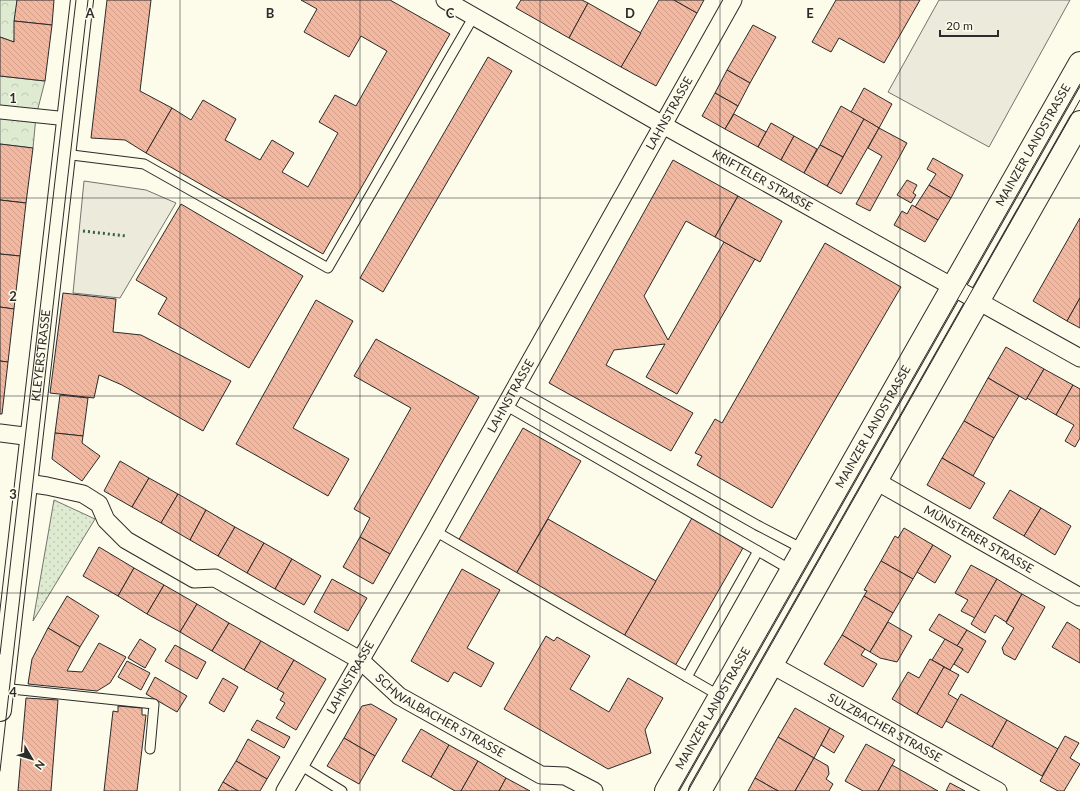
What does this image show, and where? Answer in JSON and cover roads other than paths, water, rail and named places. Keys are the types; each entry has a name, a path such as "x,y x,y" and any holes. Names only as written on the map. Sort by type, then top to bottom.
{"main road":[{"name":"KLEYERSTRASSE","path":"0,710 82,0"},
{"name":"MAINZER LANDSTRASSE","path":"666,791 1080,63"},
{"path":"700,791 1080,122"}],"street":[{"name":"KRIFTELER STRASSE","path":"445,0 1080,358"},
{"name":"LAHNSTRASSE","path":"285,791 435,531 732,0"},
{"path":"0,112 68,119"},
{"path":"0,433 32,437"},
{"name":"MÜNSTERER STRASSE","path":"876,481 1080,597"},
{"name":"SCHWALBACHER STRASSE","path":"27,483 83,494 99,504 106,520 126,540 194,579 215,578 360,660 399,696 541,775 565,776 594,791"},
{"name":"SULZBACHER STRASSE","path":"772,665 998,791"}],"lane":[{"path":"64,154 144,164 328,268 474,16"},
{"path":"515,388 757,525 803,549"},
{"path":"505,405 791,570"},
{"path":"435,531 720,696"},
{"path":"687,677 758,551"},
{"path":"2,688 154,704 150,749"},
{"path":"300,765 342,791"}],"tram line":[{"path":"0,654 76,0"},
{"path":"0,771 88,0"},
{"path":"678,791 1080,84"},
{"path":"688,791 1080,100"}]}
